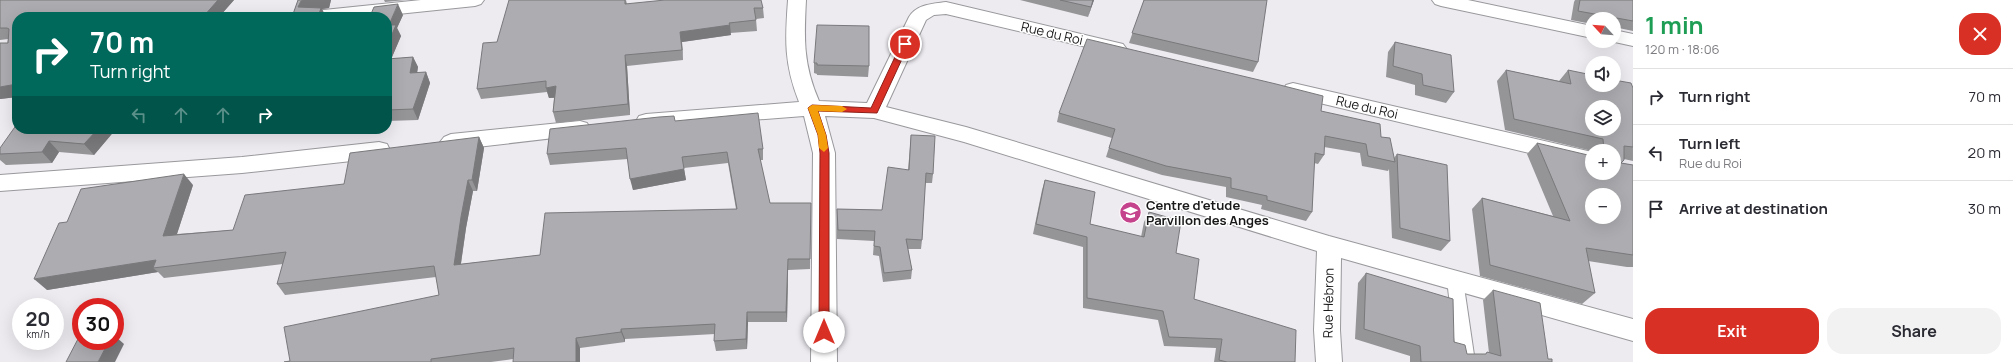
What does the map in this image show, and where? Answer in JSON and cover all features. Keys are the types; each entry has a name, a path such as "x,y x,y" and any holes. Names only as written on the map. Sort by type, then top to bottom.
{"street":[{"path":"357,12 451,1 475,0"},
{"path":"797,0 795,53 798,72 822,135 824,153 824,362"},
{"path":"1441,0 1585,31"},
{"name":"Rue du Roi","path":"874,111 918,17 929,10 946,8 1133,52"},
{"path":"1621,37 1633,40"},
{"name":"Rue du Roi","path":"1273,85 1585,158"},
{"path":"629,123 812,108 874,111 966,135 1329,245 1633,330"},
{"path":"432,145 598,127"},
{"path":"0,183 242,165 400,148"},
{"name":"Rue Hébron","path":"1329,245 1327,330 1329,362"}],"lane":[{"path":"1455,280 1466,362"}],"building":[{"path":"0,0 218,0 207,12 12,12 12,85 0,87 0,43 8,43 9,29 0,28"},
{"path":"298,0 306,0 301,1 298,7 321,8 320,12 294,12"},
{"path":"509,0 625,0 625,4 665,0 761,0 763,8 754,8 756,20 729,23 730,25 680,32 682,50 625,55 628,104 553,112 556,86 546,88 546,81 477,89 483,43 497,42"},
{"path":"1060,0 1093,0 1091,7"},
{"path":"1144,0 1267,0 1258,62 1132,33"},
{"path":"1580,0 1633,0 1633,21 1621,19 1621,12 1578,11"},
{"path":"398,4 392,18 392,12 372,12 374,7"},
{"path":"392,25 396,25 392,34"},
{"path":"817,25 869,26 869,66 817,65 817,63 814,63"},
{"path":"1087,39 1323,96 1321,111 1380,124 1381,137 1390,138 1395,162 1368,156 1366,144 1325,136 1324,155 1315,153 1312,212 1267,200 1267,196 1231,188 1231,178 1166,166 1109,148 1115,129 1059,113"},
{"path":"1395,42 1451,55 1454,92 1423,85 1422,74 1393,66"},
{"path":"413,57 410,73 426,72 413,109 392,110 392,59"},
{"path":"1506,70 1571,84 1568,70 1585,74 1585,92 1621,92 1621,81 1631,83 1633,88 1633,147 1624,146 1624,160 1621,163 1621,144 1603,144 1603,139 1590,136 1621,136 1621,100 1585,100 1585,135 1514,119"},
{"path":"758,113 763,149 758,149 770,203 811,203 810,259 788,259 786,312 747,312 746,339 714,341 715,324 621,329 621,332 576,338 576,362 513,362 514,348 431,359 431,362 284,362 290,361 284,327 439,295 434,266 277,284 286,252 153,268 156,260 34,279 59,223 67,222 81,189 184,174 163,236 233,230 245,195 344,184 350,153 479,137 472,180 468,180 454,265 540,255 545,213 737,209 727,152 682,157 684,169 630,179 626,148 547,154 550,129 659,117 674,116 675,121"},
{"path":"12,131 12,134 93,134 84,144 49,141 42,152 0,154 0,148"},
{"path":"911,135 935,136 933,174 926,173 922,240 906,239 912,270 884,273 880,247 874,246 875,231 838,230 837,209 882,210 888,167 909,170"},
{"path":"1537,143 1585,154 1585,180 1621,180 1621,163 1633,165 1633,255 1586,248 1595,293 1490,265 1482,198 1570,221"},
{"path":"1397,154 1447,165 1450,241 1400,228"},
{"path":"1045,180 1095,192 1090,224 1144,237 1149,212 1181,221 1176,253 1199,259 1194,299 1296,330 1295,362 1227,362 1219,360 1222,339 1169,337 1163,311 1087,298 1087,237 1036,224"},
{"path":"1366,273 1453,299 1454,342 1465,345 1467,354 1486,354 1487,352 1501,356 1493,290 1540,303 1548,359 1552,359 1552,362 1421,362 1420,346 1364,329"},
{"path":"72,350 104,350 98,362 66,362"}],"slow traffic":[{"path":"824,148 822,135 812,108 842,109"}],"place":[{"name":"Centre d'etude Parvillon des Anges","path":"1130,212"}],"route":[{"path":"824,332 824,153 822,135 812,108 874,111 905,44"}]}
